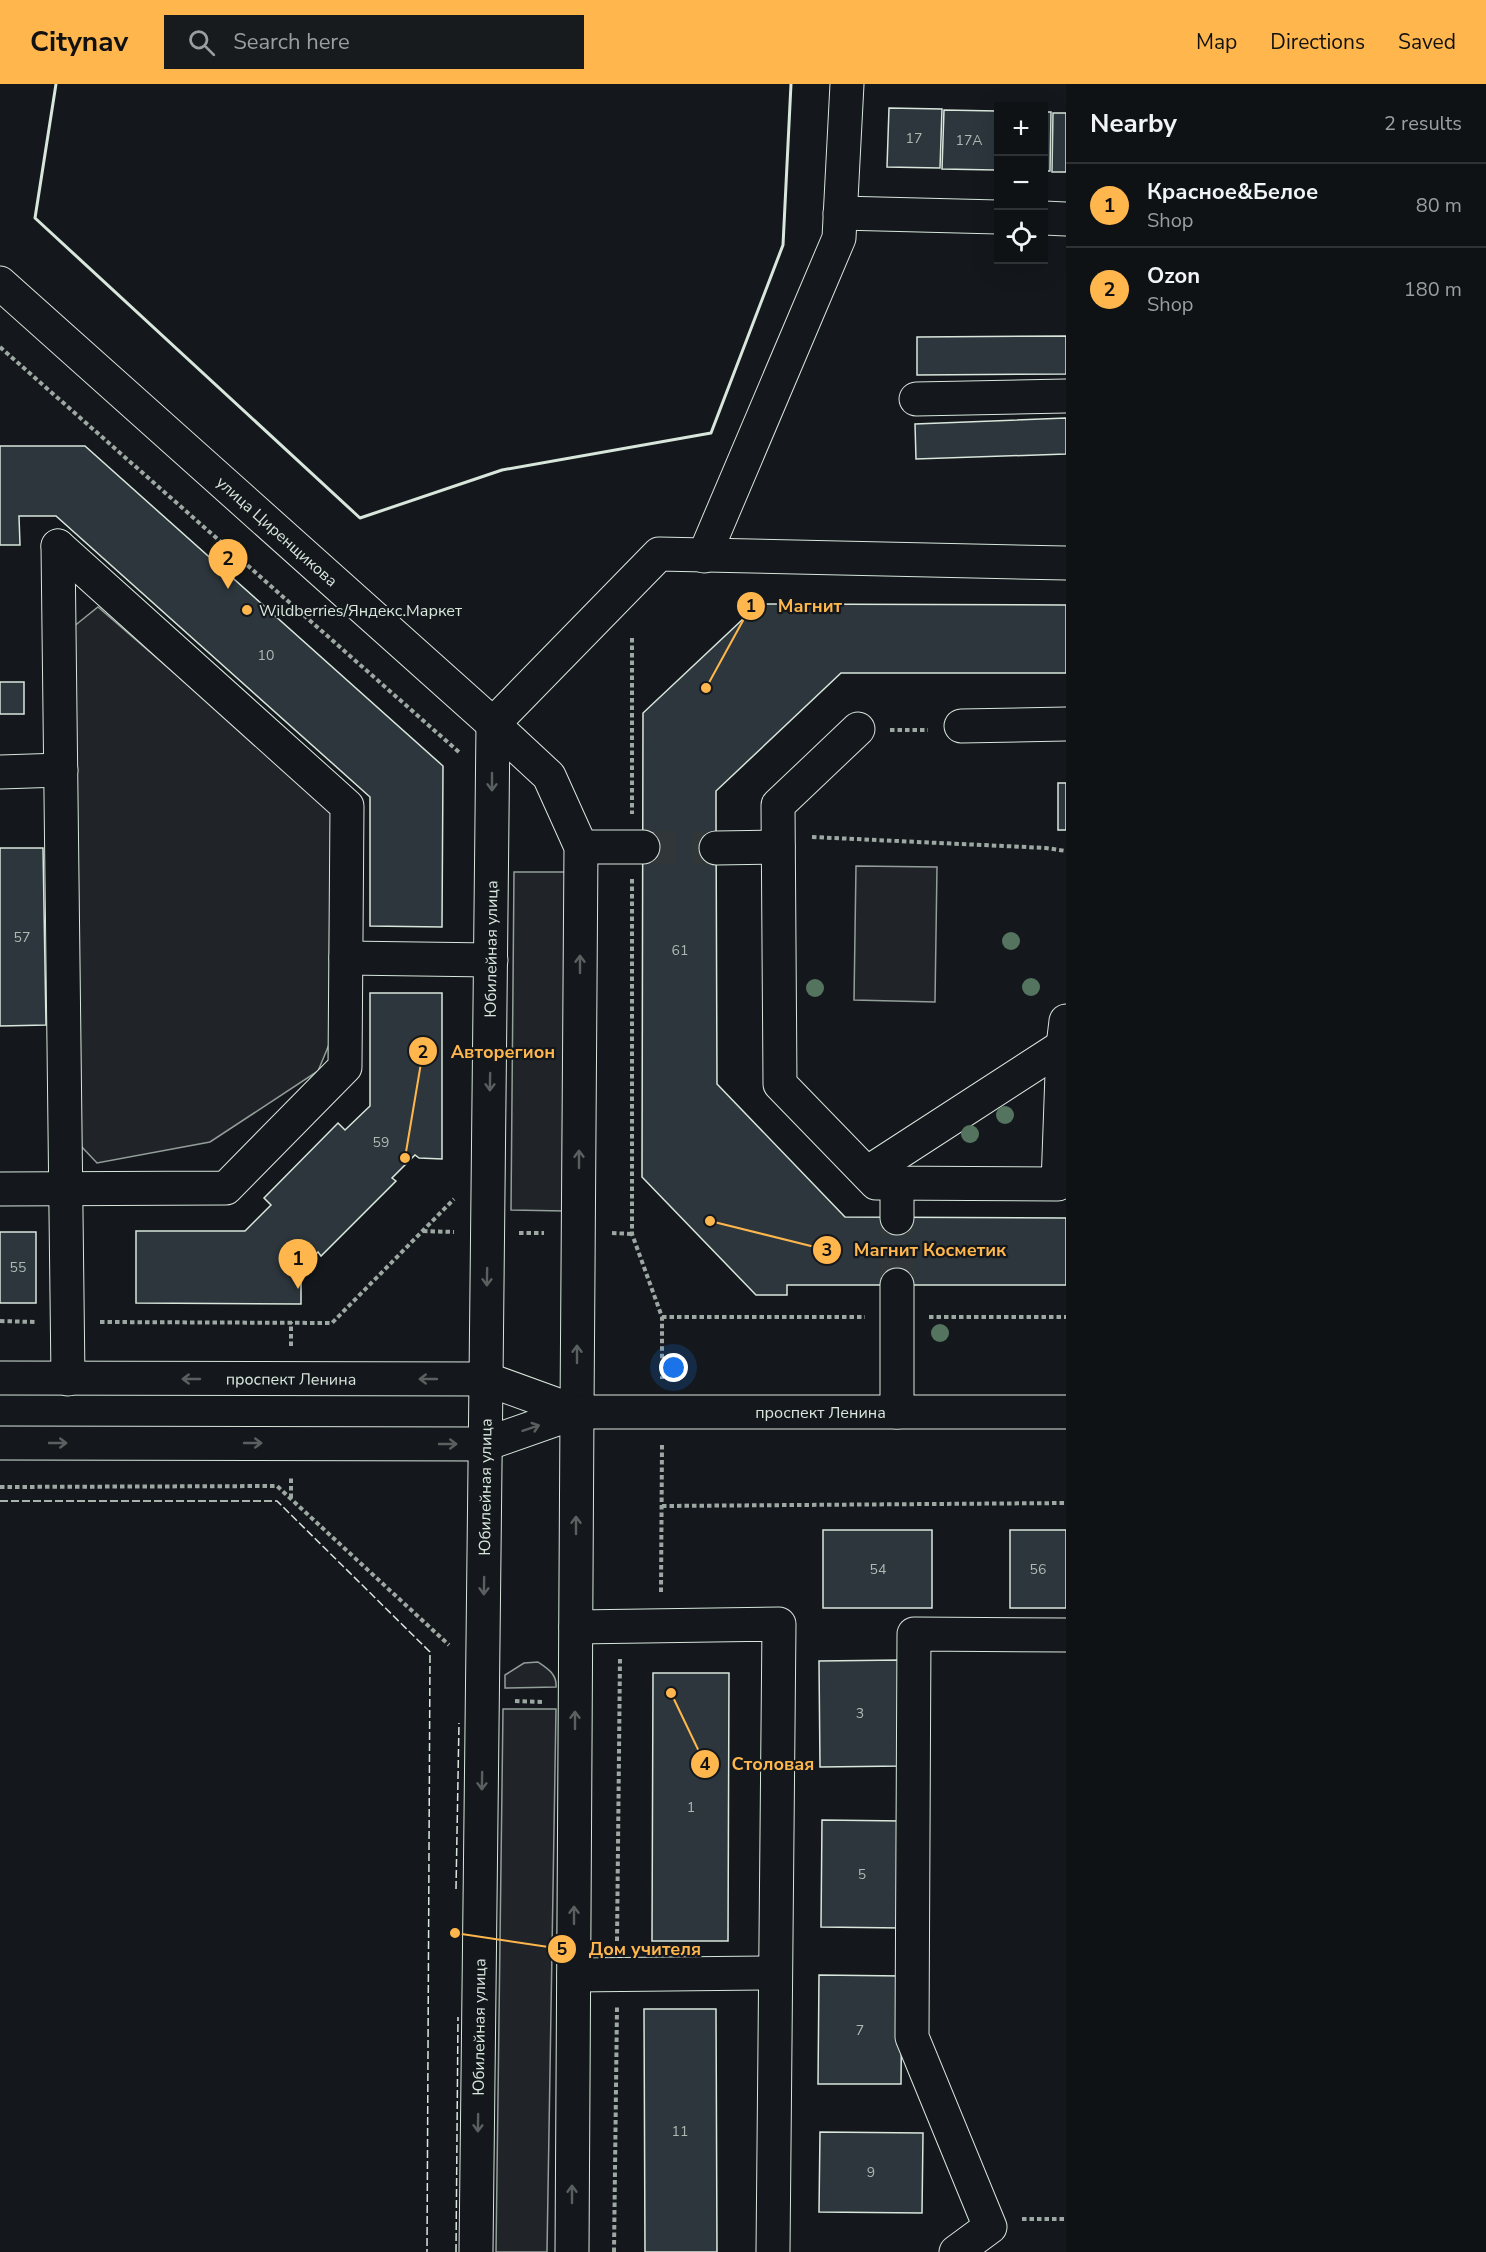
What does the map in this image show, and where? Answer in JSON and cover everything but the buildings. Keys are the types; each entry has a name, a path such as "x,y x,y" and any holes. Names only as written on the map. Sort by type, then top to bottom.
{"main road":[{"path":"704,556 839,238 847,84"},
{"path":"840,213 994,217"},
{"path":"1048,218 1066,219"},
{"name":"улица Циренщикова","path":"0,283 493,723 549,777 581,847"},
{"path":"916,399 1066,396"},
{"path":"0,1189 66,1189 226,1188 345,1067 346,806 58,546 66,1189 67,1322 68,1378"},
{"path":"493,723 659,555 1066,563"},
{"name":"Юбилейная улица","path":"476,2252 493,723"},
{"path":"947,728 1066,724"},
{"path":"874,729 778,805 780,1084 876,1183 1058,1184 1065,1034"},
{"path":"0,772 61,770"},
{"path":"716,848 778,842"},
{"path":"572,2252 581,847 637,847"},
{"path":"345,958 491,960"},
{"path":"867,1173 1065,1034"},
{"path":"897,1183 897,1218"},
{"path":"897,1285 897,1412"},
{"name":"проспект Ленина","path":"0,1378 486,1379 577,1413"},
{"name":"проспект Ленина","path":"0,1443 486,1444 577,1413 1066,1412"},
{"path":"576,1627 779,1624 773,2252"},
{"path":"956,2252 990,2227 912,2037 914,1634 1066,1635"},
{"path":"574,1976 775,1973"}],"path":[{"path":"632,638 637,847 632,1234 662,1317 661,1626"},
{"path":"874,729 947,728"},
{"path":"778,842 1046,848 1066,851"},
{"path":"422,1231 632,1234"},
{"path":"0,1322 332,1323"},
{"path":"0,1487 277,1486 449,1644"},
{"path":"662,1506 1066,1503"},
{"path":"483,1701 619,1703"},
{"path":"987,2219 1066,2219"}],"shaded area":[{"path":"98,607 337,814 333,1035 318,1071 210,1142 97,1163 80,1145 73,627"},
{"path":"856,866 937,867 935,1002 854,1000"},
{"path":"514,872 569,872 565,1211 511,1210"},
{"path":"538,1662 553,1675 556,1687 505,1688 505,1675 524,1663"},
{"path":"503,1709 556,1709 547,2252 496,2252"}],"tunnel":[{"path":"643,847 716,848"},
{"path":"897,1218 897,1285"}],"fence":[{"path":"0,1501 277,1501 430,1652 427,2252"},
{"path":"456,1889 459,1723"},
{"path":"456,2252 458,2017"}],"wall":[{"path":"56,84 35,218 360,518 502,470 711,433 783,245 791,84"}],"place":[{"name":"Ozon","path":"228,589"},
{"name":"Wildberries/Яндекс.Маркет","path":"247,610"},
{"name":"Магнит","path":"706,688"},
{"name":"Авторегион","path":"405,1158"},
{"name":"Магнит Косметик","path":"710,1221"},
{"name":"Красное&Белое","path":"298,1289"},
{"name":"Столовая","path":"671,1693"},
{"name":"Дом учителя","path":"455,1933"}]}
